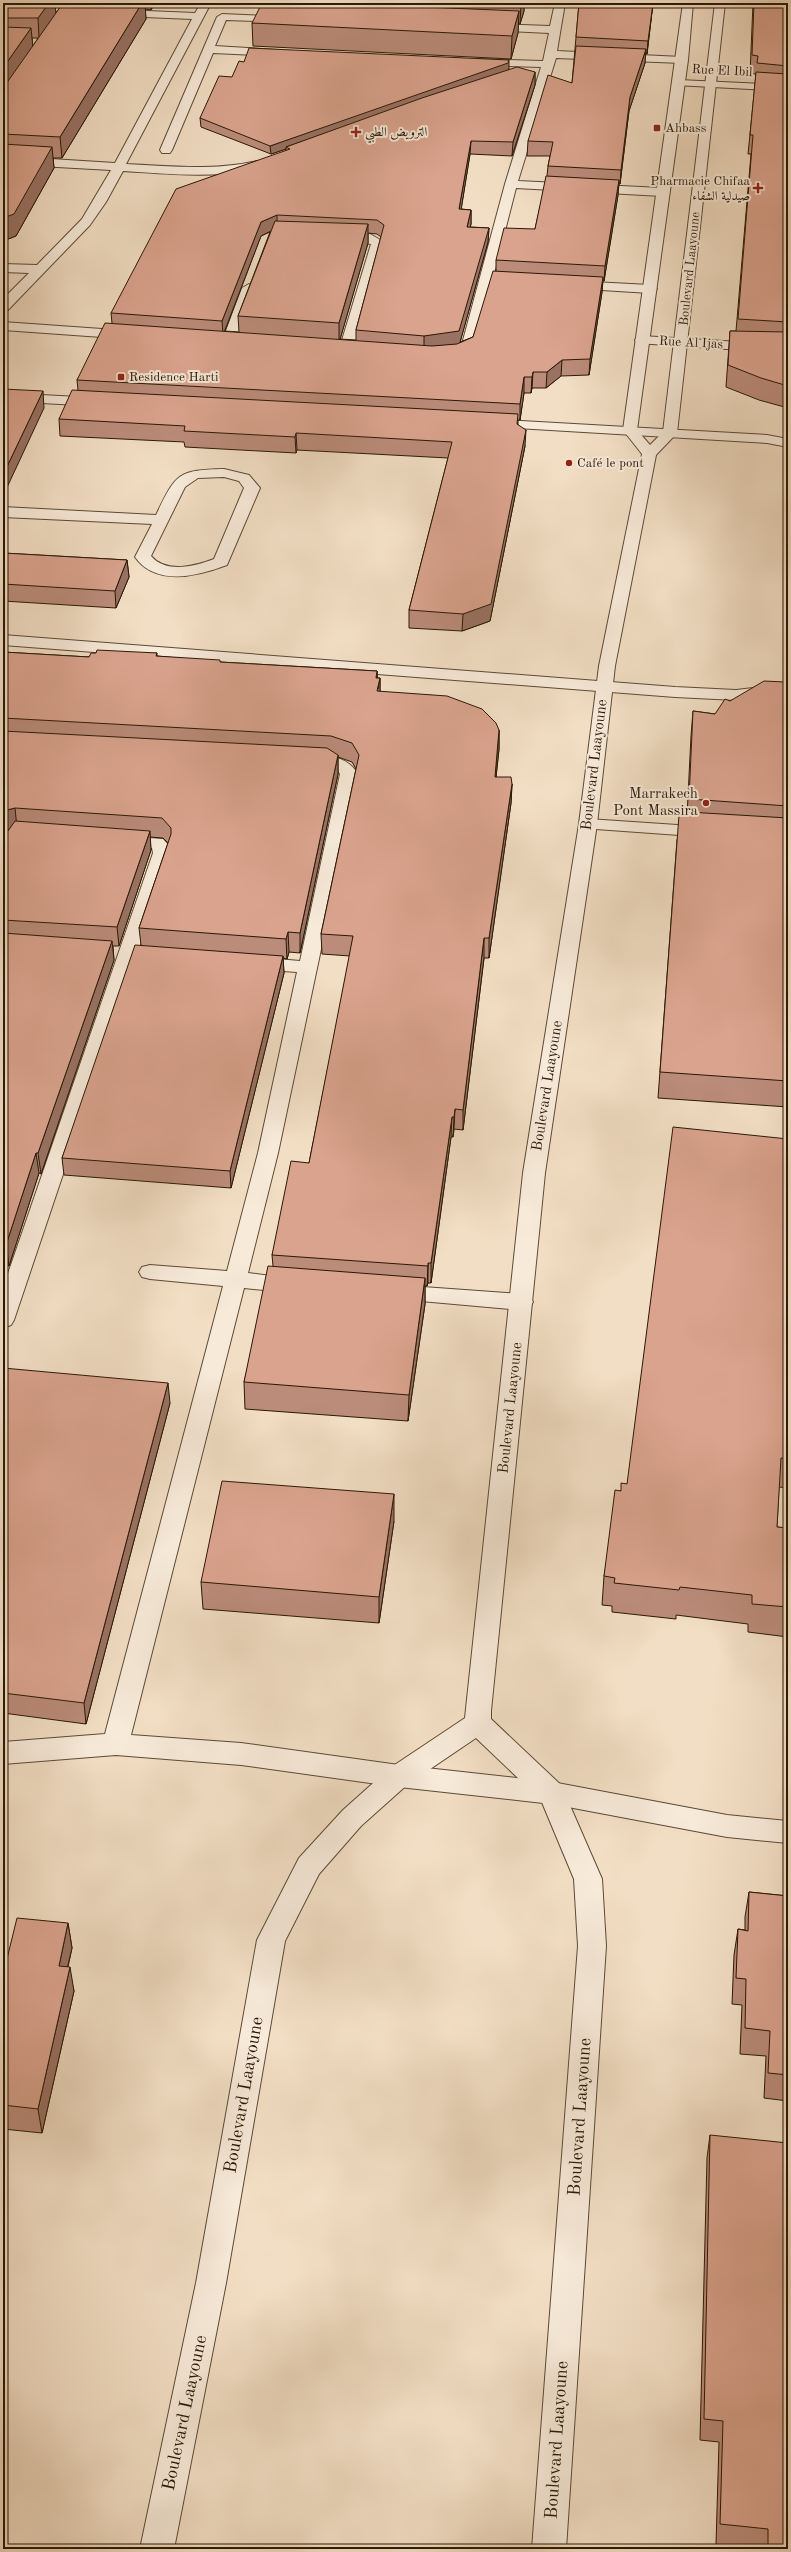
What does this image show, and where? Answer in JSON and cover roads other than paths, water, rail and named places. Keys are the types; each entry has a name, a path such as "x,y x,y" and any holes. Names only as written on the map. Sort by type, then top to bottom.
{"street":[{"path":"3,307 86,222 119,166 206,3"},
{"path":"439,356 457,354 466,349 487,281 511,184 549,59 560,3"},
{"path":"670,433 649,454 630,430 662,192 682,60 688,3"},
{"name":"Boulevard Laayoune","path":"670,433 682,343 720,3"},
{"path":"3,8 200,16"},
{"path":"58,22 66,10"},
{"path":"166,150 222,17 300,20"},
{"path":"475,27 555,30"},
{"path":"209,50 286,54"},
{"path":"511,76 549,59"},
{"path":"469,61 549,59 682,60"},
{"name":"Rue El Ibil","path":"678,83 788,88"},
{"path":"3,160 205,172 231,171 268,162"},
{"path":"511,184 662,192"},
{"path":"324,236 370,238 378,242 346,350"},
{"path":"3,268 39,269"},
{"path":"229,341 254,275"},
{"path":"487,281 503,282"},
{"path":"557,284 650,289"},
{"path":"3,326 143,336"},
{"path":"213,340 244,343"},
{"name":"Rue Al Ijas","path":"642,340 788,349"},
{"path":"331,349 362,351"},
{"path":"3,397 114,403"},
{"path":"472,422 630,430 788,443"},
{"name":"Boulevard Laayoune","path":"478,1723 534,1173 588,824 604,687 649,454"},
{"path":"224,473 244,478 252,488 220,562 201,570 175,571 151,566 143,556 161,520 179,484 195,474 224,473"},
{"path":"3,512 161,520"},
{"path":"3,640 604,687 736,695 788,689"},
{"path":"116,1744 233,1281 268,1153 349,774 346,767 330,761 292,759"},
{"path":"588,824 723,833"},
{"path":"3,1320 136,955 162,853 162,848 156,844 102,840"},
{"path":"105,952 136,955"},
{"path":"238,962 308,967"},
{"path":"150,1272 233,1281 319,1287"},
{"path":"374,1291 522,1302"},
{"name":"Boulevard Laayoune","path":"157,2549 211,2283 271,1940 309,1866 352,1818 399,1776 478,1723"},
{"name":"Boulevard Laayoune","path":"478,1723 552,1793 588,1879 592,1946 549,2549"},
{"path":"3,1753 116,1744 241,1754 399,1776 552,1793 728,1826 788,1832"}],"place":[{"name":"Ahbass","path":"657,128"},
{"name":"الترويض الطبي","path":"356,132"},
{"name":"Pharmacie Chifaa صيدلية الشفاء","path":"758,188"},
{"name":"Residence Harti","path":"121,377"},
{"name":"Café le pont","path":"569,463"},
{"name":"Marrakech Pont Massira","path":"706,803"}]}
